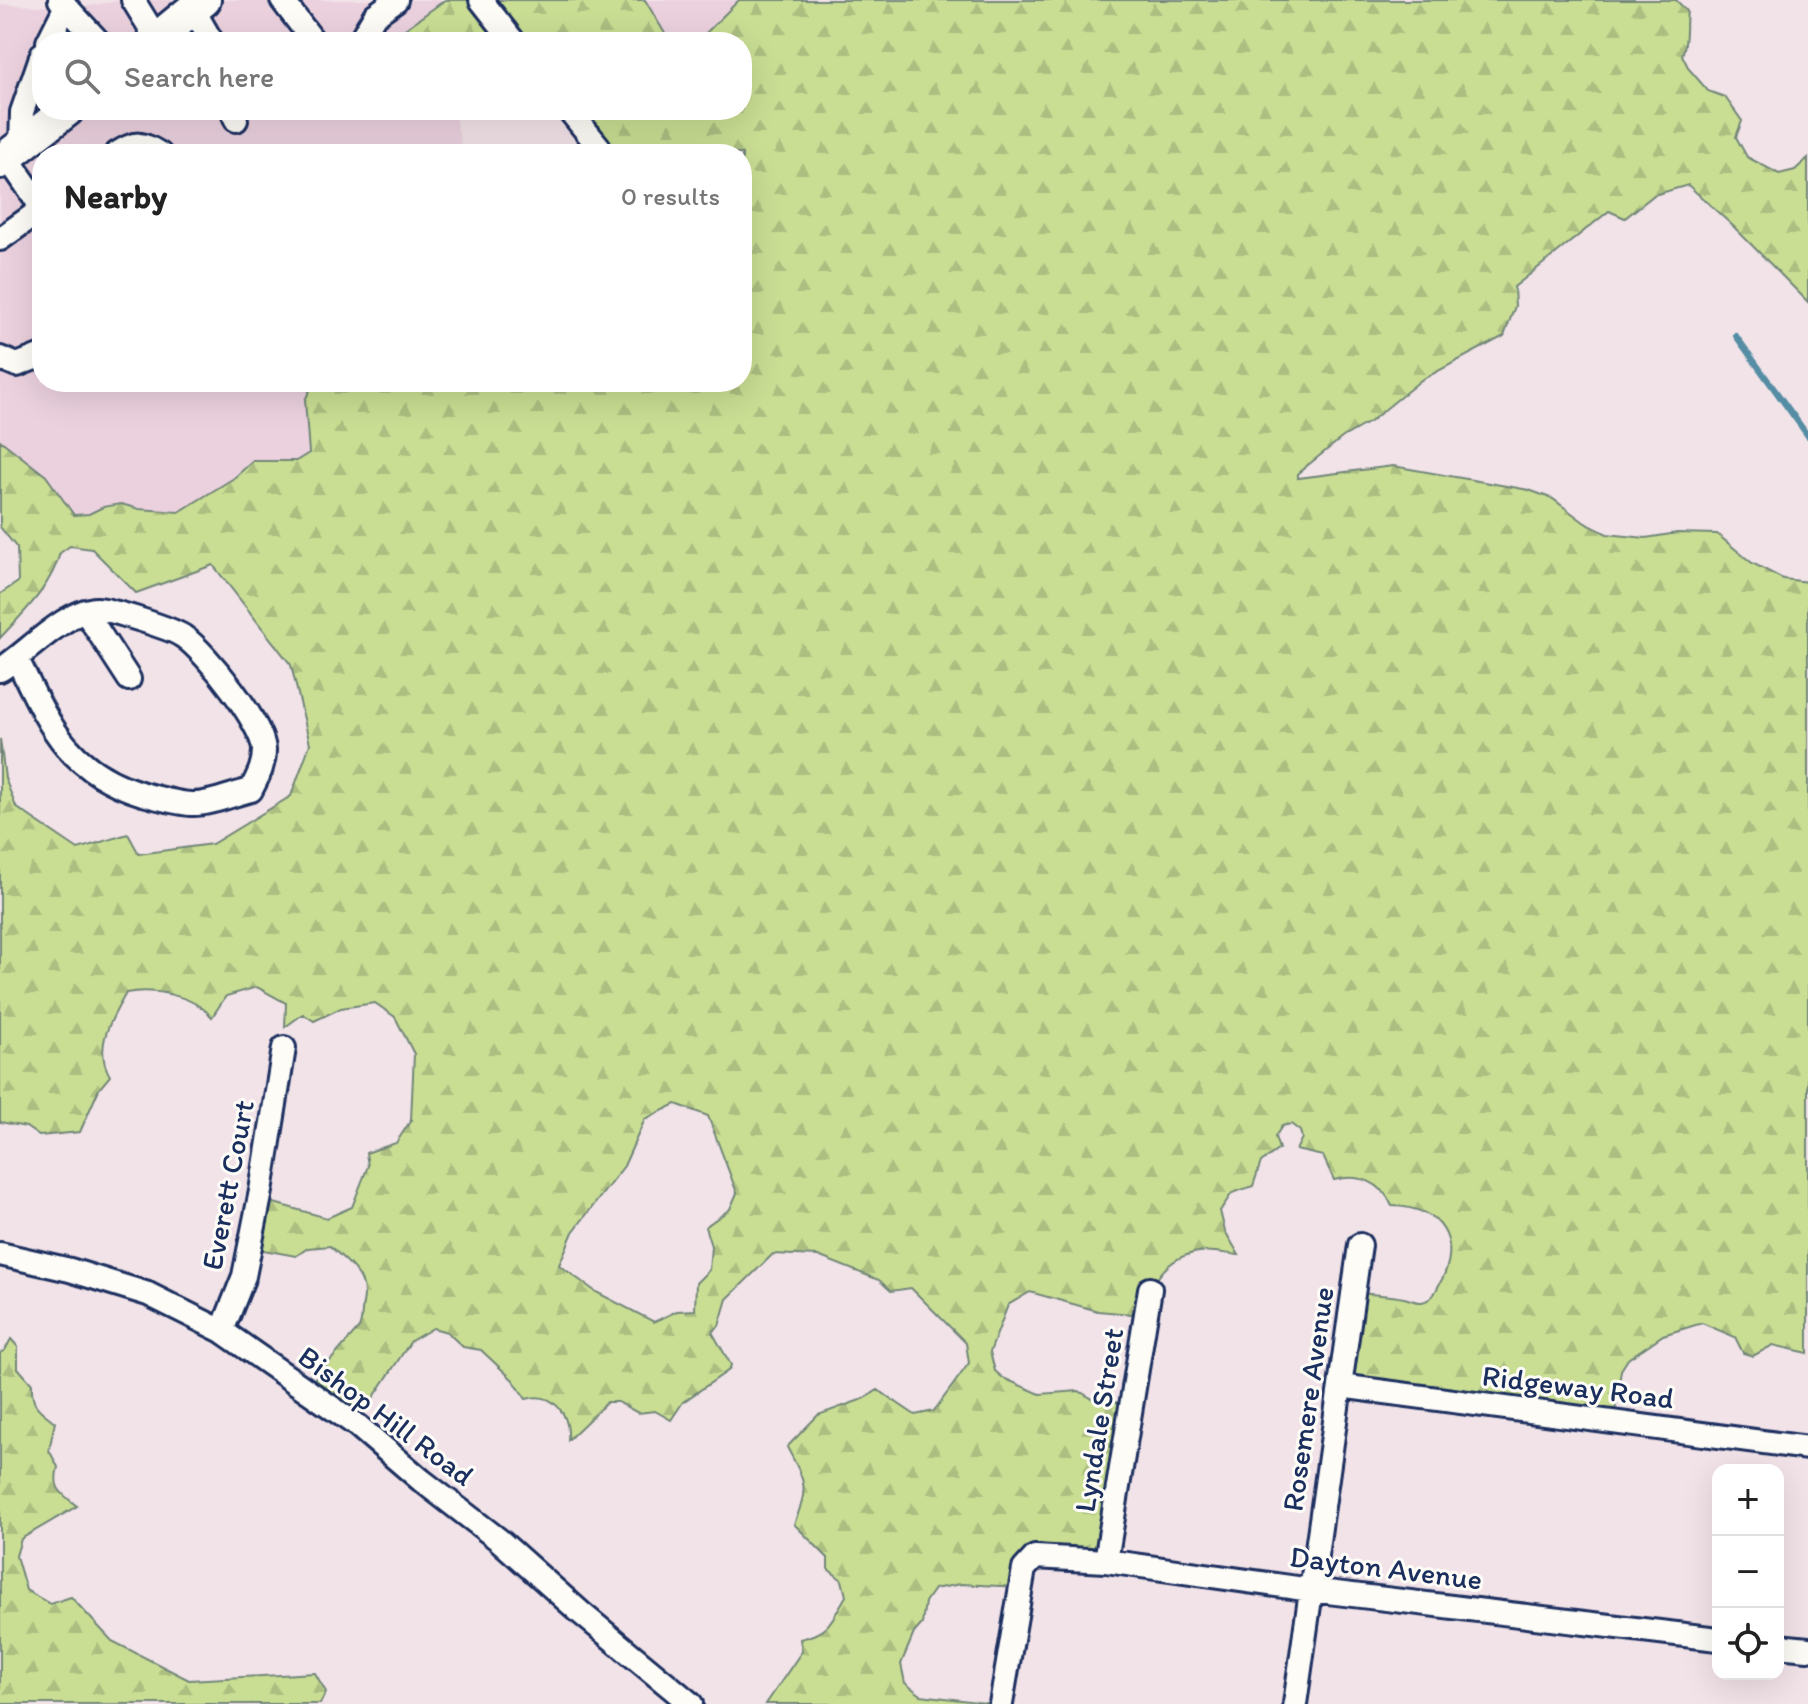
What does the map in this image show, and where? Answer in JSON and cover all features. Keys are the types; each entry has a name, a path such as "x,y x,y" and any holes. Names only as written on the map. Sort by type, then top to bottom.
{"highway":[{"path":"165,32 198,5"},
{"path":"9,155 54,120"}],"street":[{"path":"133,0 151,32"},
{"path":"282,0 306,32"},
{"path":"362,32 369,8 396,0"},
{"path":"481,0 506,32"},
{"path":"51,32 61,2 90,32"},
{"path":"198,5 208,32"},
{"path":"32,83 9,155 32,193"},
{"path":"22,112 32,104"},
{"path":"577,120 597,144"},
{"path":"0,239 32,216"},
{"path":"8,362 32,357"},
{"path":"99,609 171,630 183,636 209,659 243,705 264,746 262,769 251,790 193,805 117,786 87,768 60,740 9,664 64,622 85,611 99,609"},
{"path":"85,611 129,679"},
{"name":"Everett Court","path":"222,1331 244,1276 284,1048"},
{"name":"Rosemere Avenue","path":"1295,1704 1360,1245"},
{"name":"Bishop Hill Road","path":"0,1254 70,1270 148,1294 222,1331 358,1426 499,1540 691,1704"},
{"name":"Lyndale Street","path":"1106,1561 1150,1289"},
{"name":"Ridgeway Road","path":"1340,1386 1808,1448"},
{"name":"Dayton Avenue","path":"1001,1704 1024,1569 1035,1557 1106,1561 1311,1590 1712,1638"},
{"path":"1784,1647 1808,1649"}],"shaded area":[{"path":"123,0 445,0 401,32 32,32 32,120 456,120 460,144 32,144 32,392 310,392 305,400 309,453 296,461 253,461 234,478 179,513 122,504 74,515 46,476 0,440 0,4 77,8"},
{"path":"645,0 739,0 707,32 664,32"}],"green space":[{"path":"445,0 645,0 664,32 401,32"},
{"path":"739,0 1676,0 1687,11 1682,55 1689,69 1708,91 1725,97 1742,121 1736,137 1747,157 1779,174 1795,170 1808,158 1808,302 1688,185 1654,195 1625,218 1609,211 1514,287 1515,306 1504,336 1421,380 1371,421 1343,437 1298,473 1298,478 1393,466 1529,490 1553,499 1585,523 1607,534 1646,538 1677,533 1717,534 1752,563 1783,579 1808,582 1808,1353 1773,1345 1753,1356 1743,1353 1735,1337 1702,1323 1663,1335 1628,1359 1621,1370 1614,1419 1347,1386 1360,1293 1420,1302 1428,1300 1446,1269 1448,1241 1435,1220 1409,1208 1392,1206 1382,1191 1369,1181 1352,1178 1334,1180 1323,1156 1296,1150 1302,1138 1300,1131 1291,1124 1282,1126 1275,1137 1279,1149 1261,1162 1253,1186 1232,1193 1220,1211 1225,1231 1239,1255 1204,1252 1176,1260 1154,1283 1142,1315 1098,1311 1030,1292 1008,1305 990,1352 995,1371 1003,1378 1040,1394 1079,1391 1091,1398 1128,1404 1105,1558 1037,1555 1019,1587 961,1584 934,1589 925,1602 922,1624 914,1633 901,1664 905,1683 921,1695 993,1704 766,1704 802,1651 800,1639 824,1629 846,1596 842,1580 828,1569 828,1558 794,1524 804,1492 798,1468 787,1447 818,1415 863,1399 878,1390 915,1415 934,1411 969,1363 966,1343 911,1288 891,1291 879,1280 818,1256 773,1254 727,1299 719,1326 712,1332 731,1365 729,1370 683,1402 671,1420 655,1411 638,1413 618,1402 607,1402 568,1440 563,1414 552,1402 536,1397 526,1399 513,1380 481,1350 463,1347 447,1332 433,1328 411,1341 358,1421 308,1386 359,1328 364,1293 360,1277 330,1246 308,1248 296,1256 252,1248 267,1201 327,1218 352,1207 368,1166 366,1153 396,1143 411,1120 414,1054 395,1017 375,1003 341,1008 314,1021 303,1014 285,1027 286,1003 257,987 226,996 212,1017 184,998 161,993 126,993 110,1023 104,1044 103,1055 110,1076 99,1089 80,1132 39,1136 26,1127 0,1122 0,739 5,778 16,807 78,849 128,834 139,854 212,844 291,796 310,744 291,665 213,565 136,593 92,549 70,546 60,553 50,577 35,599 0,638 0,594 18,582 17,548 0,527 0,440 46,476 74,515 89,514 103,507 121,504 139,509 179,512 234,478 253,461 296,461 309,453 305,400 309,392 752,392 752,144 594,144 580,120 752,120 752,32 707,32","holes":["676,1104 708,1116 737,1193 730,1209 705,1227 711,1246 709,1270 696,1283 695,1310 677,1311 654,1322 596,1292 559,1265 573,1232 624,1166 645,1119"]},
{"path":"11,1339 18,1347 18,1368 32,1384 34,1402 55,1422 49,1450 58,1467 57,1486 77,1506 21,1539 16,1556 26,1590 50,1604 71,1597 112,1641 189,1680 315,1673 326,1692 320,1704 0,1704 0,1353"}],"waterway":[{"path":"1736,336 1808,436"}]}
